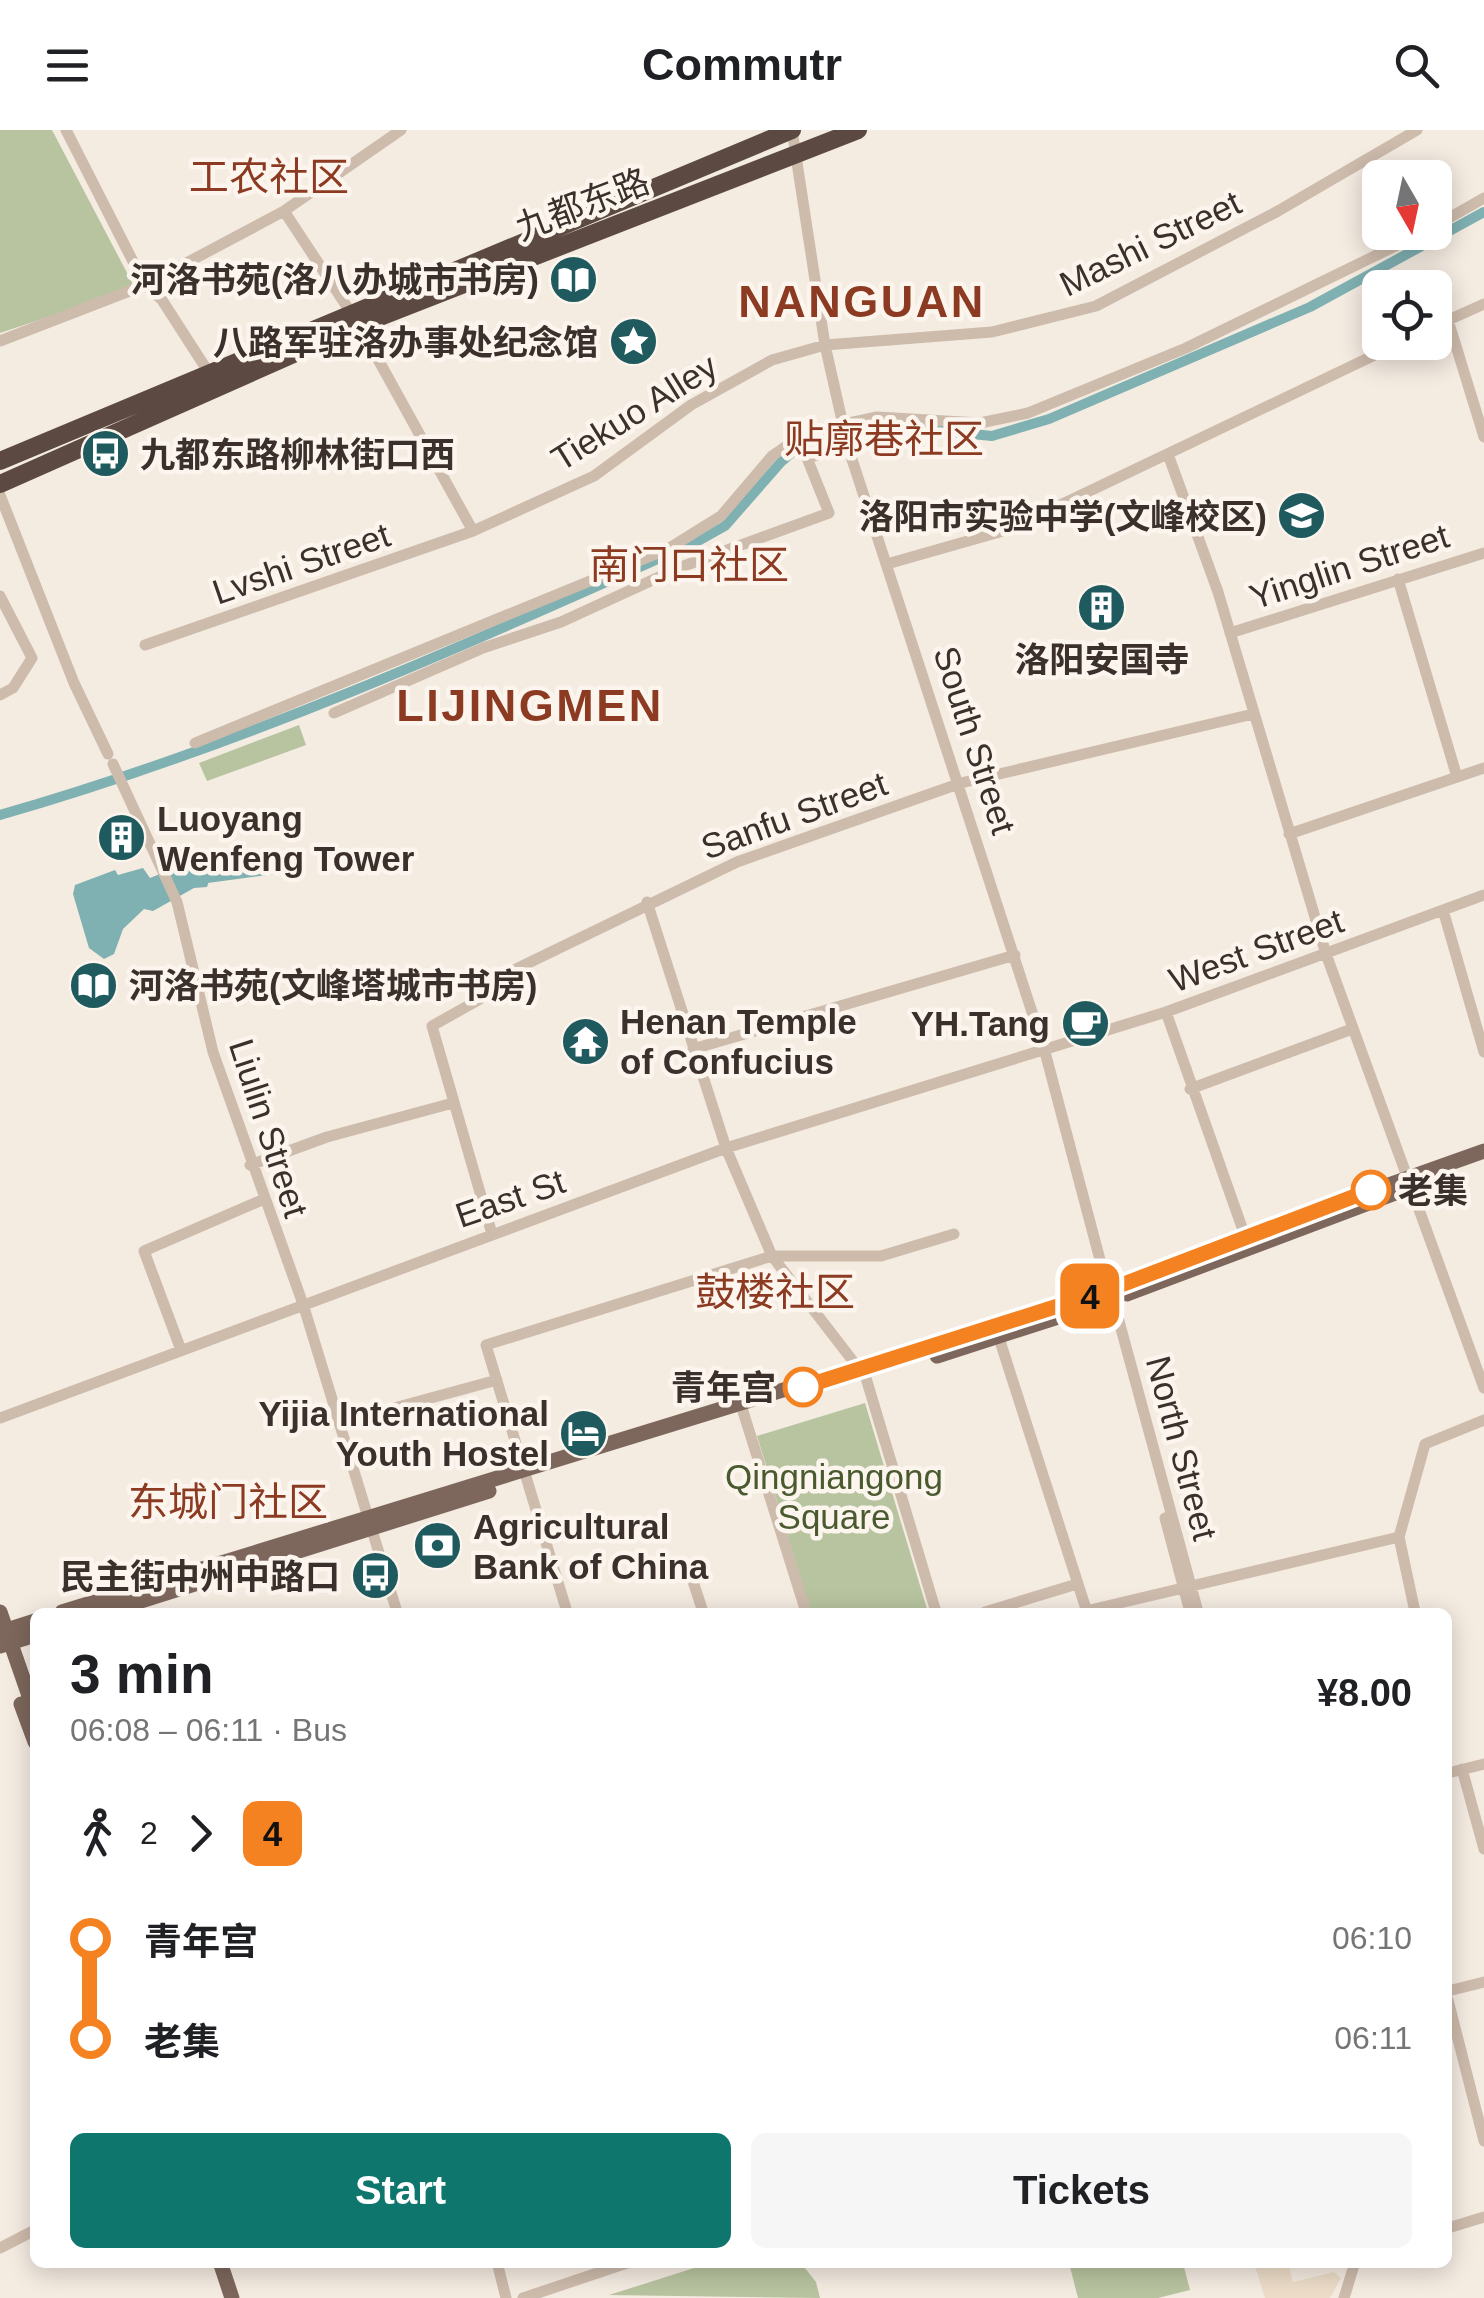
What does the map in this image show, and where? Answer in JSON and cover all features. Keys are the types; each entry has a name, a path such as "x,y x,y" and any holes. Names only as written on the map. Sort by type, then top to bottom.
{"highway":[{"name":"九都东路","path":"0,484 355,320 792,130"},
{"name":"九都东路","path":"0,461 209,374 858,130"}],"main road":[{"path":"864,1374 998,1338 1484,1151"},
{"path":"76,1608 864,1374 1109,1297 1245,1236 1484,1161"},
{"path":"118,1608 372,1522"},
{"path":"0,1612 3,1640 30,1726"},
{"path":"3,1640 30,1624"},
{"path":"3,1640 30,1636"},
{"path":"3,1640 30,1702"},
{"path":"212,2268 222,2298"},
{"path":"222,2268 232,2298"}],"street":[{"path":"66,130 145,285 162,300 209,374"},
{"path":"0,341 145,285 284,211 401,130"},
{"name":"South Street","path":"792,130 825,345 848,447 961,783 1045,1052"},
{"name":"Mashi Street","path":"825,345 992,332 1096,306 1278,211 1417,130"},
{"path":"1452,216 1484,198"},
{"path":"284,211 355,320 473,530"},
{"path":"195,743 668,549 721,516 772,456 807,432 877,417 980,424 1028,413 1186,348 1387,250"},
{"path":"1452,318 1484,304"},
{"path":"1452,333 1484,437"},
{"name":"Tiekuo Alley","path":"473,530 594,476 691,406 772,360 825,345"},
{"path":"888,564 1010,529 1365,360"},
{"path":"334,713 483,648 561,622 681,567 830,513 807,458 848,447"},
{"path":"1169,456 1230,633 1326,954 1484,1388"},
{"name":"Liulin Street","path":"0,496 74,683 177,902 213,1052 262,1200 302,1304 396,1608"},
{"name":"Lvshi Street","path":"145,646 473,530"},
{"name":"Yinglin Street","path":"1230,633 1484,553"},
{"path":"1398,578 1457,777"},
{"path":"0,695 14,688 32,658 1,599"},
{"name":"Sanfu Street","path":"453,1103 432,1026 480,999 481,986 648,902 736,862 961,783 1254,714"},
{"path":"1289,834 1484,768"},
{"name":"West Street","path":"1045,1052 1166,1012 1484,895"},
{"path":"648,902 726,1148 768,1258 864,1374 935,1608"},
{"path":"1443,910 1484,1052"},
{"path":"693,1049 1015,955"},
{"path":"1166,1012 1245,1236"},
{"path":"1190,1089 1352,1029"},
{"name":"East St","path":"0,1418 726,1148 1045,1052"},
{"name":"North Street","path":"1045,1052 1196,1608"},
{"path":"250,1166 328,1137 453,1103 492,1234"},
{"path":"181,1350 144,1251 262,1200"},
{"path":"566,1608 486,1345 768,1258 881,1256 954,1234"},
{"path":"998,1338 1085,1608"},
{"path":"339,1423 497,1380"},
{"path":"742,1410 805,1608"},
{"path":"1414,1608 1399,1537 1425,1444 1484,1420"},
{"path":"1102,1608 1399,1537"},
{"path":"688,1566 703,1608"},
{"path":"998,1608 1077,1584"},
{"name":"North Street","path":"1188,1587 1190,1608"},
{"path":"1484,1764 1454,1771 1484,1849"},
{"path":"1452,1990 1484,1982"},
{"path":"1452,2016 1484,2141"},
{"path":"1452,2227 1484,2217"},
{"path":"0,2248 30,2233"},
{"path":"498,2268 506,2298"},
{"path":"523,2298 612,2268"},
{"path":"1347,2298 1356,2268"}],"green space":[{"path":"0,130 52,130 135,288 0,333"},
{"path":"299,725 306,745 207,781 199,763"},
{"name":"Qingniangong Square","path":"865,1403 927,1608 810,1608 757,1436"},
{"path":"694,2268 805,2268 816,2282 820,2298 609,2295"},
{"path":"1070,2268 1184,2268 1190,2290 1158,2298 1078,2298"}],"shaded area":[{"path":"1256,2268 1289,2268 1293,2282 1334,2272 1341,2278 1330,2298 1265,2298"}],"water":[{"path":"197,859 209,881 207,887 194,888 153,911 144,909 123,929 114,954 104,959 89,948 73,894 75,885 115,870 118,875 143,868 150,878"}],"waterway":[{"path":"0,815 90,788 267,725 442,654 700,540 725,526 781,462 803,443 882,425 992,436 1049,419 1310,307 1484,212"},
{"path":"207,878 290,867 295,858"}],"bus line":[{"name":"4","path":"803,1387 1108,1290 1371,1190"}],"place":[{"name":"河洛书苑(洛八办城市书房)","path":"574,279"},
{"name":"八路军驻洛办事处纪念馆","path":"633,342"},
{"name":"九都东路柳林街口西","path":"105,454"},
{"name":"洛阳市实验中学(文峰校区)","path":"1302,516"},
{"name":"洛阳安国寺","path":"1102,607"},
{"name":"Luoyang Wenfeng Tower","path":"122,838"},
{"name":"河洛书苑(文峰塔城市书房)","path":"94,985"},
{"name":"YH.Tang","path":"1085,1023"},
{"name":"Henan Temple of Confucius","path":"585,1041"},
{"name":"老集","path":"1371,1190"},
{"name":"青年宫","path":"803,1387"},
{"name":"Yijia International Youth Hostel","path":"584,1433"},
{"name":"Agricultural Bank of China","path":"438,1546"},
{"name":"民主街中州中路口","path":"375,1576"}],"district":[{"name":"工农社区","path":"269,177"},
{"name":"NANGUAN","path":"862,301"},
{"name":"贴廓巷社区","path":"884,439"},
{"name":"南门口社区","path":"689,565"},
{"name":"LIJINGMEN","path":"530,705"},
{"name":"鼓楼社区","path":"775,1292"},
{"name":"东城门社区","path":"228,1502"}]}
